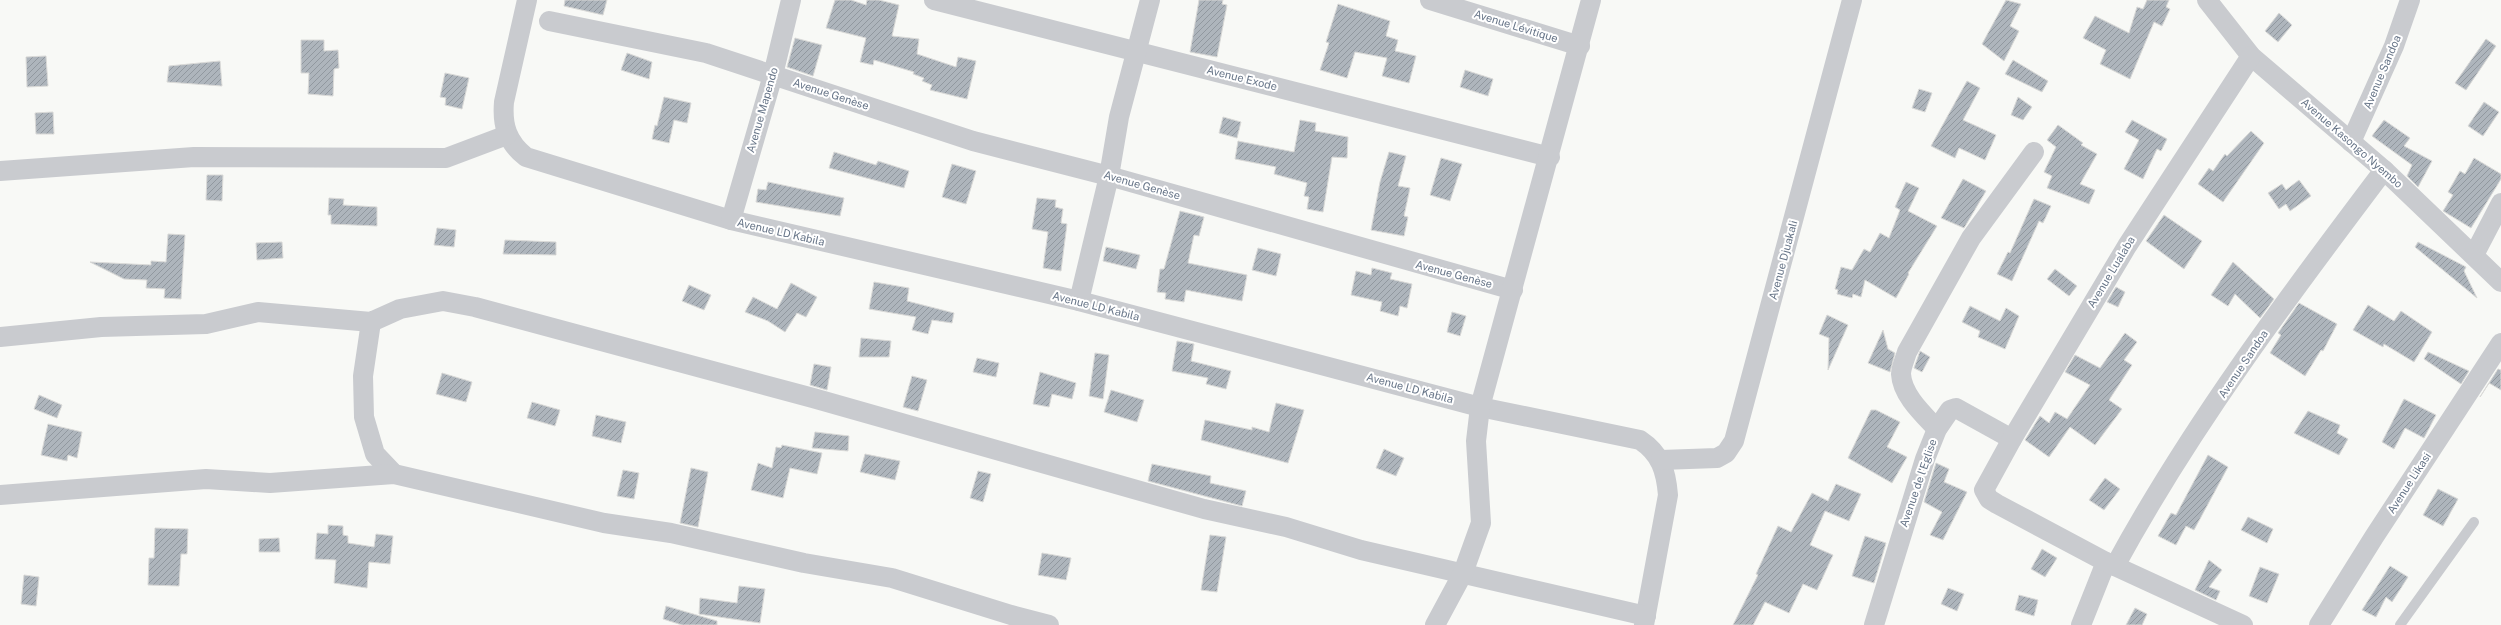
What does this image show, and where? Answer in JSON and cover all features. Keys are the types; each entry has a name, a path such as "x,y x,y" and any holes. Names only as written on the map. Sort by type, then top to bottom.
{"street":[{"name":"Avenue LD Kabila","path":"527,0 504,102 502,119 507,135 514,148 526,157 731,220 1079,301 1480,407 1640,440 1652,448 1661,460 1667,476 1668,495 1645,621"},
{"name":"Avenue Mapendo","path":"731,220 772,75 791,0"},
{"name":"Avenue Exode","path":"934,0 1550,157"},
{"path":"1079,301 1109,176 1119,116 1135,51 1150,0"},
{"name":"Avenue Lévitique","path":"1430,0 1580,46"},
{"path":"1435,625 1463,573 1481,523 1476,440 1480,407 1550,157 1591,0"},
{"name":"Avenue Djuakali","path":"1661,460 1717,458 1726,453 1734,441 1852,0"},
{"name":"Avenue Kasongo Nyembo","path":"2207,0 2251,56 2384,170 2501,282"},
{"name":"Avenue Sandoa","path":"2351,142 2394,46 2410,0"},
{"name":"Avenue Genèse","path":"549,21 706,53 973,142 1109,176 1513,290"},
{"name":"Avenue Lualaba","path":"2110,564 1997,504 1986,495 1984,490 2012,439 2127,246 2251,56"},
{"path":"0,171 194,157 446,158 507,135"},
{"path":"1937,429 1917,408 1902,385 1900,372 1908,352 1971,238 2034,152"},
{"name":"Avenue Sandoa","path":"2081,625 2110,564 2150,501 2292,292 2384,170"},
{"path":"2474,255 2501,203"},
{"path":"0,337 101,327 206,324 258,312 371,322 400,309 443,301 474,307 813,398 1204,509 1286,527 1361,550 1463,573 1645,621"},
{"path":"371,322 363,376 364,417 375,454 394,474"},
{"name":"Avenue Likasi","path":"2320,625 2374,537 2501,343"},
{"name":"Avenue de l'Eglise","path":"1874,625 1879,603 1925,459 1937,429 1950,410 1956,408 2012,439"},
{"path":"0,495 206,479 270,483 394,474 604,523 664,532 804,563 892,578 1011,615 1049,625"},
{"path":"2110,564 2244,625"}],"lane":[{"path":"2400,625 2474,522"}],"building":[{"path":"565,0 607,0 603,15 564,6"},
{"path":"835,0 851,0 866,5 867,0 879,0 899,5 892,36 919,39 917,54 956,67 958,57 976,61 967,99 930,90 932,85 922,81 924,78 913,74 914,72 874,60 873,65 860,62 866,38 826,28"},
{"path":"1199,0 1223,0 1222,4 1227,5 1217,57 1190,52"},
{"path":"2006,0 2021,4 2010,26 2019,31 2004,61 1982,44"},
{"path":"2147,0 2169,0 2166,7 2170,9 2162,26 2154,22 2130,79 2100,64 2106,50 2083,38 2095,16 2129,33 2137,7 2143,9"},
{"path":"1338,4 1390,21 1386,36 1398,40 1395,51 1416,56 1409,83 1382,76 1387,58 1355,52 1347,78 1320,70 1329,43 1326,42"},
{"path":"2279,13 2292,25 2278,42 2265,31"},
{"path":"795,38 822,45 813,76 787,67"},
{"path":"2486,39 2496,46 2466,90 2455,83"},
{"path":"301,40 324,40 324,51 338,50 339,68 334,69 333,96 308,94 309,73 301,73"},
{"path":"627,53 652,62 649,79 621,70"},
{"path":"46,56 48,86 27,87 26,57"},
{"path":"2013,60 2048,81 2042,92 2005,74"},
{"path":"220,61 222,86 167,82 169,66"},
{"path":"1465,70 1493,79 1488,96 1460,87"},
{"path":"445,73 469,78 462,109 445,105 446,98 440,97"},
{"path":"1967,81 1980,88 1963,120 1996,135 1985,160 1959,148 1955,158 1931,146"},
{"path":"1919,89 1932,93 1925,112 1912,108"},
{"path":"664,97 691,103 687,123 674,120 669,143 652,139 655,125 657,126"},
{"path":"2018,97 2032,107 2023,120 2011,115"},
{"path":"2484,102 2499,112 2483,136 2468,126"},
{"path":"53,112 54,134 36,134 35,113"},
{"path":"1223,117 1241,122 1237,138 1219,133"},
{"path":"1300,120 1316,123 1315,131 1348,137 1347,158 1332,157 1323,212 1307,209 1309,197 1304,196 1307,183 1274,174 1276,167 1235,159 1238,141 1294,152"},
{"path":"2132,120 2167,139 2161,151 2157,149 2143,179 2124,169 2139,140 2125,132"},
{"path":"2384,120 2410,138 2404,146 2432,161 2418,187 2407,176 2412,165 2372,136"},
{"path":"2058,125 2083,143 2081,145 2097,154 2080,184 2095,190 2089,204 2047,188 2052,176 2044,172 2056,147 2047,140"},
{"path":"2251,131 2264,143 2223,202 2198,184 2209,168 2213,171 2225,154 2227,156"},
{"path":"834,152 876,165 878,161 909,171 904,188 829,168"},
{"path":"1389,152 1406,156 1398,186 1410,188 1404,216 1408,217 1404,236 1371,230 1380,182"},
{"path":"1441,158 1462,164 1450,201 1430,195"},
{"path":"2474,158 2501,174 2501,179 2471,228 2443,211 2453,195 2448,192 2460,171 2465,174"},
{"path":"952,164 976,171 966,204 942,197"},
{"path":"207,175 223,175 222,201 206,200"},
{"path":"1963,179 1986,191 1964,228 1941,218"},
{"path":"2299,180 2311,196 2290,211 2286,204 2279,209 2268,193 2282,184 2286,190"},
{"path":"768,182 844,198 840,216 756,202 758,189 766,190"},
{"path":"1906,182 1919,188 1908,211 1937,226 1908,273 1909,274 1896,298 1865,280 1861,297 1853,294 1852,298 1837,294 1838,290 1835,289 1841,267 1852,270 1864,249 1870,252 1880,233 1889,238 1900,210 1895,207"},
{"path":"329,198 344,199 343,205 377,207 377,226 331,224 331,215 328,215"},
{"path":"1037,198 1056,200 1055,207 1063,209 1061,223 1067,224 1061,271 1043,268 1048,232 1032,229"},
{"path":"2034,199 2051,206 2043,223 2039,221 2012,281 1997,274 2008,252 2010,253"},
{"path":"1180,211 1204,217 1199,236 1194,235 1188,263 1247,275 1242,301 1186,290 1184,302 1165,299 1166,293 1157,292 1160,269 1164,269"},
{"path":"2164,215 2202,241 2184,269 2146,241"},
{"path":"437,228 456,230 454,247 434,245"},
{"path":"168,234 185,235 181,299 164,298 165,289 146,288 147,280 124,279 90,262 151,265 151,261 166,262"},
{"path":"505,240 556,242 556,255 503,254"},
{"path":"282,242 283,258 257,260 256,243"},
{"path":"2418,242 2466,267 2464,271 2477,298 2415,247"},
{"path":"1106,247 1140,255 1136,269 1103,261"},
{"path":"1258,248 1281,254 1276,276 1252,270"},
{"path":"2233,262 2274,299 2260,318 2235,294 2228,306 2211,295"},
{"path":"1372,268 1392,273 1390,279 1412,284 1407,308 1400,306 1398,316 1380,311 1382,302 1351,295 1356,271 1371,275"},
{"path":"2055,269 2077,286 2069,296 2047,279"},
{"path":"874,282 909,288 907,301 954,313 952,323 932,320 928,334 912,330 916,317 869,309"},
{"path":"791,283 817,297 806,317 797,313 785,332 768,321 745,312 753,297 777,309"},
{"path":"689,285 711,295 704,310 682,301"},
{"path":"2116,287 2125,292 2118,307 2107,302"},
{"path":"2299,303 2337,324 2323,351 2321,350 2305,376 2270,353 2281,335 2278,333"},
{"path":"2368,305 2394,321 2401,311 2432,332 2414,362 2384,344 2383,347 2353,330"},
{"path":"1970,306 2000,321 2006,308 2019,316 2005,349 1978,337 1980,331 1962,322"},
{"path":"1452,312 1466,316 1460,336 1447,332"},
{"path":"1827,315 1848,325 1828,370 1829,338 1819,334"},
{"path":"1883,330 1888,349 1895,353 1890,372 1868,363"},
{"path":"2125,333 2137,342 2124,360 2132,365 2109,400 2122,409 2095,445 2070,427 2049,457 2025,440 2040,416 2049,423 2055,412 2067,419 2090,385 2065,372 2075,355 2100,368"},
{"path":"861,338 891,341 889,357 859,357"},
{"path":"1177,341 1194,344 1191,361 1231,371 1226,389 1206,384 1208,378 1172,371"},
{"path":"1920,351 1930,357 1922,372 1914,368"},
{"path":"2428,352 2469,371 2461,384 2424,359"},
{"path":"1095,353 1109,355 1103,399 1089,396"},
{"path":"977,358 999,363 996,377 973,372"},
{"path":"814,364 831,367 827,390 810,385"},
{"path":"2498,369 2501,370 2501,390 2489,383"},
{"path":"1040,372 1076,383 1072,399 1052,394 1049,407 1033,404"},
{"path":"442,373 472,382 466,402 436,394"},
{"path":"912,376 927,380 918,411 903,407"},
{"path":"1111,390 1144,400 1137,422 1104,412"},
{"path":"39,395 62,405 57,418 34,409"},
{"path":"2404,399 2436,415 2424,438 2405,428 2394,449 2382,442"},
{"path":"532,402 560,410 555,426 527,418"},
{"path":"1276,403 1304,410 1288,463 1201,440 1205,420 1252,430 1252,427 1269,432"},
{"path":"1871,410 1876,410 1900,422 1887,447 1907,457 1892,483 1848,458"},
{"path":"2308,411 2340,425 2337,433 2348,439 2339,455 2294,433"},
{"path":"596,415 626,422 621,443 592,436"},
{"path":"48,424 82,432 77,458 68,455 67,461 41,455"},
{"path":"815,432 849,436 848,451 812,448"},
{"path":"782,445 822,453 817,474 790,468 783,498 751,490 758,463 772,468 776,447 781,448"},
{"path":"1384,449 1404,458 1396,476 1376,468"},
{"path":"865,454 900,461 895,480 860,472"},
{"path":"2208,455 2228,467 2194,530 2186,526 2176,545 2158,536 2171,513 2176,515"},
{"path":"1936,463 1949,469 1944,482 1967,492 1943,540 1930,535 1942,512 1924,502"},
{"path":"1152,464 1211,476 1210,483 1246,491 1242,506 1148,481"},
{"path":"691,468 708,472 698,527 680,523"},
{"path":"623,470 639,473 634,499 617,496"},
{"path":"978,471 991,474 983,502 970,498"},
{"path":"2105,478 2120,489 2104,510 2089,500"},
{"path":"1836,484 1861,494 1849,521 1825,511 1810,545 1833,555 1817,590 1803,584 1789,613 1765,602 1753,625 1733,625 1758,575 1756,574 1778,526 1791,532 1812,493 1828,501"},
{"path":"2438,489 2458,499 2443,526 2423,515"},
{"path":"2248,517 2273,529 2267,543 2241,530"},
{"path":"328,525 343,526 343,535 348,536 348,543 374,547 376,534 393,536 390,564 369,562 367,588 334,583 336,560 315,559 317,533 328,534"},
{"path":"155,528 188,529 187,554 181,554 179,586 148,585 149,558 154,558"},
{"path":"1210,535 1226,537 1217,592 1201,590"},
{"path":"1865,536 1886,543 1874,583 1852,576"},
{"path":"279,538 280,552 259,552 259,539"},
{"path":"2042,549 2057,558 2045,577 2031,569"},
{"path":"1042,553 1071,558 1066,580 1038,575"},
{"path":"2209,560 2222,570 2209,587 2220,591 2216,600 2195,590"},
{"path":"2390,566 2408,577 2392,602 2386,597 2376,617 2362,610"},
{"path":"2260,567 2279,574 2267,603 2249,596"},
{"path":"24,575 39,577 36,606 21,604"},
{"path":"739,586 765,589 760,623 699,614 700,598 737,603"},
{"path":"1948,588 1964,594 1957,611 1941,604"},
{"path":"2019,595 2038,600 2034,616 2015,610"},
{"path":"666,606 717,621 717,625 682,625 663,619"},
{"path":"2135,608 2147,614 2142,625 2126,625"}]}
